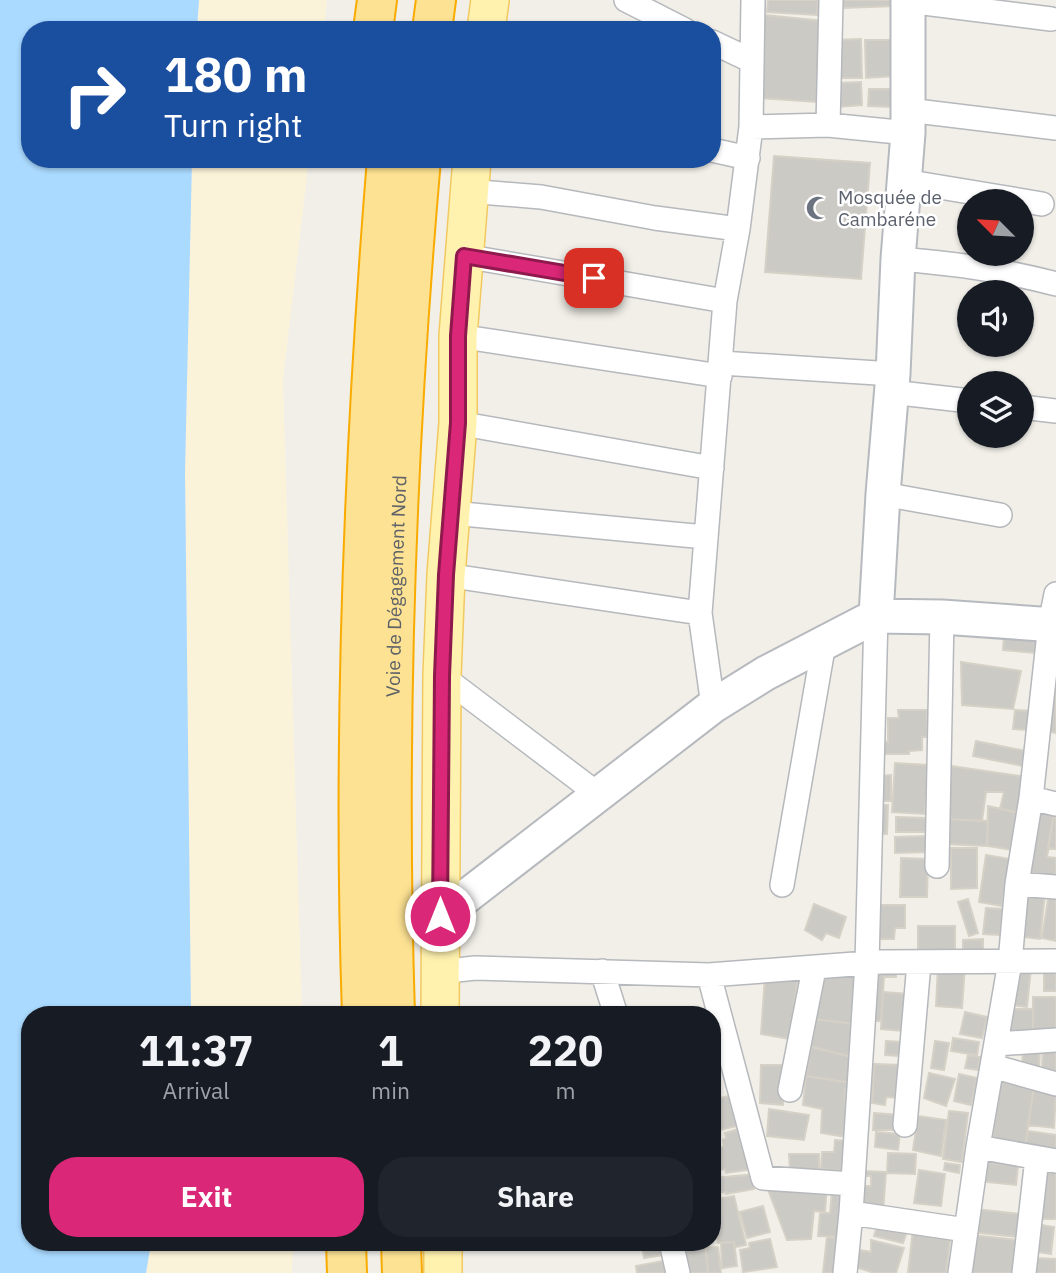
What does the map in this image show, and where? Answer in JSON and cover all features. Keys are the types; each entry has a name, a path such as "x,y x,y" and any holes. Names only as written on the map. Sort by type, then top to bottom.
{"highway":[{"path":"374,21 377,0"},
{"path":"398,21 401,0"},
{"path":"433,21 436,0"},
{"path":"337,1006 338,664 345,479 362,168"},
{"name":"Voie de Dégagement Nord","path":"362,1006 358,784 360,666 367,467 386,168"},
{"name":"Voie de Dégagement Nord","path":"395,1006 392,892 393,670 400,485 413,246 420,168"},
{"path":"346,1251 347,1273"},
{"path":"370,1251 371,1273"},
{"path":"401,1251 402,1273"}],"main road":[{"path":"487,21 489,0"},
{"path":"876,616 908,122 908,0"},
{"path":"440,1006 442,676 446,575 458,423 458,336 470,175"},
{"path":"440,916 713,706 766,673 876,616 1054,614"},
{"path":"443,1251 443,1273"}],"street":[{"path":"626,0 667,21"},
{"path":"713,706 700,613 725,301 738,229 751,127 753,0"},
{"path":"828,125 831,0"},
{"path":"908,0 1052,19"},
{"path":"721,46 750,60"},
{"path":"751,127 908,122 1056,128"},
{"path":"721,152 748,158"},
{"path":"470,175 541,197 655,218 738,229"},
{"path":"904,181 1042,204"},
{"path":"464,256 725,301"},
{"path":"898,259 1016,274 1056,284"},
{"path":"458,336 720,369 892,383 957,398"},
{"path":"1034,408 1056,411"},
{"path":"458,423 712,468"},
{"path":"883,494 1000,515"},
{"path":"452,513 705,537"},
{"path":"446,575 700,613"},
{"path":"960,1273 978,1147 1010,962 1017,884 1031,798 1054,614"},
{"path":"845,1273 867,963 876,616"},
{"path":"937,866 942,617"},
{"path":"782,885 824,643"},
{"path":"442,676 599,795"},
{"path":"1031,798 1056,804"},
{"path":"1017,884 1056,887"},
{"path":"439,972 475,968 709,975 867,963 1056,961"},
{"path":"905,1125 919,963"},
{"path":"790,1090 814,969"},
{"path":"602,971 613,1006"},
{"path":"709,975 717,1006"},
{"path":"721,1020 763,1178 853,1184"},
{"path":"994,1055 1056,1040"},
{"path":"994,1055 1056,1084"},
{"path":"978,1147 1046,1160 1024,1273"},
{"path":"851,1213 966,1230"},
{"path":"673,1251 678,1273"}],"sand":[{"path":"199,0 327,0 325,21 198,21"},
{"path":"192,168 308,168 283,380 302,1006 191,1006 185,472"},
{"path":"150,1251 293,1251 292,1273 146,1273"}],"water":[{"path":"0,0 199,0 198,21 21,21 21,168 192,168 185,472 191,1006 21,1006 21,1251 150,1251 146,1273 0,1273"}],"building":[{"path":"768,0 818,0 817,15 767,12"},
{"path":"843,0 894,0 895,6 843,8"},
{"path":"764,15 824,21 817,102 757,98"},
{"path":"861,39 862,78 836,78 834,40"},
{"path":"865,40 891,40 894,76 866,78"},
{"path":"861,82 862,105 837,107 837,83"},
{"path":"869,89 894,89 893,107 868,106"},
{"name":"Mosquée de Cambaréne","path":"774,156 870,163 861,279 765,272"},
{"path":"1004,635 1038,638 1036,653 1003,650"},
{"path":"961,662 1021,671 1013,709 962,705"},
{"path":"1052,675 1056,676 1056,733 1047,731"},
{"path":"898,710 927,710 927,737 922,737 922,750 909,751 909,754 874,754 874,742 888,742 888,718 899,718"},
{"path":"1015,710 1031,711 1029,730 1013,729"},
{"path":"976,741 1026,751 1023,766 973,756"},
{"path":"895,763 928,765 925,814 892,812"},
{"path":"951,766 1027,777 1019,813 1000,809 1004,792 986,792 982,821 948,819"},
{"path":"891,775 891,801 876,801 876,776"},
{"path":"873,805 888,805 887,834 873,833"},
{"path":"988,806 1019,813 1013,850 987,846"},
{"path":"1038,810 1054,813 1047,857 1056,858 1056,878 1027,875"},
{"path":"1056,813 1056,849 1048,848"},
{"path":"896,817 927,818 927,832 896,832"},
{"path":"943,819 988,821 987,846 943,844"},
{"path":"927,836 927,852 895,853 895,837"},
{"path":"951,848 977,848 977,888 951,889"},
{"path":"986,855 1010,859 1002,906 979,902"},
{"path":"901,858 928,859 927,897 900,897"},
{"path":"1021,892 1045,894 1040,939 1016,936"},
{"path":"1049,893 1056,894 1056,941 1042,938"},
{"path":"968,899 978,933 969,936 958,902"},
{"path":"814,904 846,917 839,938 826,933 822,940 805,930"},
{"path":"876,905 905,905 905,928 895,928 894,939 875,939"},
{"path":"986,908 1003,909 1000,935 983,934"},
{"path":"918,926 955,926 955,953 918,953"},
{"path":"983,939 983,951 963,952 963,940"},
{"path":"874,963 895,963 896,977 884,977 881,1021 870,1021"},
{"path":"938,965 965,966 962,1008 936,1006"},
{"path":"1015,967 1031,968 1027,1007 1011,1005"},
{"path":"1044,969 1056,969 1056,991 1044,991"},
{"path":"798,975 790,1039 761,1034 765,976"},
{"path":"824,976 855,977 854,1024 813,1019"},
{"path":"883,992 908,994 904,1031 881,1029"},
{"path":"1033,997 1056,997 1056,1033 1033,1033"},
{"path":"1010,1009 1033,1009 1033,1033 1009,1034"},
{"path":"965,1012 987,1017 982,1038 960,1034"},
{"path":"813,1019 854,1024 852,1057 809,1046"},
{"path":"953,1038 979,1042 977,1055 951,1051"},
{"path":"886,1041 901,1042 900,1056 885,1055"},
{"path":"935,1041 949,1043 944,1070 931,1068"},
{"path":"1056,1041 1056,1071 1042,1070 1043,1042"},
{"path":"811,1047 852,1057 852,1083 806,1076"},
{"path":"1023,1049 1040,1050 1039,1069 1022,1068"},
{"path":"968,1055 980,1057 978,1070 965,1068"},
{"path":"874,1064 903,1065 900,1098 886,1097 885,1105 872,1103"},
{"path":"761,1065 784,1065 783,1105 760,1103"},
{"path":"929,1073 955,1079 946,1106 924,1098"},
{"path":"959,1074 977,1078 971,1105 954,1101"},
{"path":"806,1076 852,1083 852,1091 845,1090 846,1137 821,1133 822,1109 803,1105"},
{"path":"1000,1082 1034,1087 1025,1147 992,1142"},
{"path":"1034,1087 1056,1090 1054,1128 1028,1125"},
{"path":"737,1094 745,1124 721,1130 721,1098"},
{"path":"769,1109 809,1115 804,1140 767,1136"},
{"path":"949,1111 968,1113 962,1162 943,1159"},
{"path":"874,1113 900,1115 899,1130 873,1130"},
{"path":"918,1116 946,1120 941,1156 913,1150"},
{"path":"742,1128 754,1169 726,1173 725,1169 721,1170 721,1148 724,1147 725,1133"},
{"path":"1028,1131 1056,1135 1056,1152 1025,1147"},
{"path":"876,1132 900,1134 898,1150 875,1147"},
{"path":"835,1140 847,1141 846,1171 821,1169 822,1152 834,1152"},
{"path":"888,1153 916,1154 915,1174 887,1173"},
{"path":"789,1154 819,1154 819,1169 790,1170"},
{"path":"981,1162 1018,1166 1016,1185 979,1181"},
{"path":"945,1163 960,1165 959,1173 944,1170"},
{"path":"919,1170 945,1174 941,1206 914,1203"},
{"path":"1044,1170 1056,1173 1056,1219 1040,1219"},
{"path":"862,1171 886,1172 883,1212 860,1208 862,1186 871,1186 871,1176 862,1176"},
{"path":"757,1174 758,1185 754,1185 754,1189 726,1194 721,1192 721,1177"},
{"path":"764,1179 827,1186 825,1212 814,1211 811,1239 787,1240"},
{"path":"832,1191 844,1192 841,1237 818,1236 820,1213 830,1213"},
{"path":"734,1196 746,1245 735,1247 734,1242 721,1243 721,1198"},
{"path":"763,1206 770,1232 747,1238 740,1212"},
{"path":"975,1209 1020,1214 1017,1237 972,1232"},
{"path":"878,1223 908,1229 903,1243 874,1236"},
{"path":"1041,1225 1054,1227 1051,1254 1038,1252"},
{"path":"913,1229 951,1233 946,1273 908,1273"},
{"path":"971,1235 1018,1240 1014,1273 967,1273"},
{"path":"827,1237 841,1239 837,1273 823,1273"},
{"path":"770,1239 777,1267 743,1272 740,1250 750,1248 749,1243"},
{"path":"871,1240 904,1248 896,1273 874,1273 856,1267 859,1250 871,1252"},
{"path":"734,1242 737,1266 722,1268 721,1243"},
{"path":"643,1251 666,1251 671,1273 637,1273 636,1266 663,1261 663,1255 644,1258"},
{"path":"675,1251 706,1251 708,1273 679,1273"},
{"path":"706,1251 718,1251 721,1273 708,1273"},
{"path":"1036,1258 1056,1259 1056,1273 1036,1273"}],"place":[{"name":"Mosquée de Cambaréne","path":"818,208"}],"route":[{"path":"440,916 442,676 446,575 458,423 458,336 464,256 594,278"}]}
